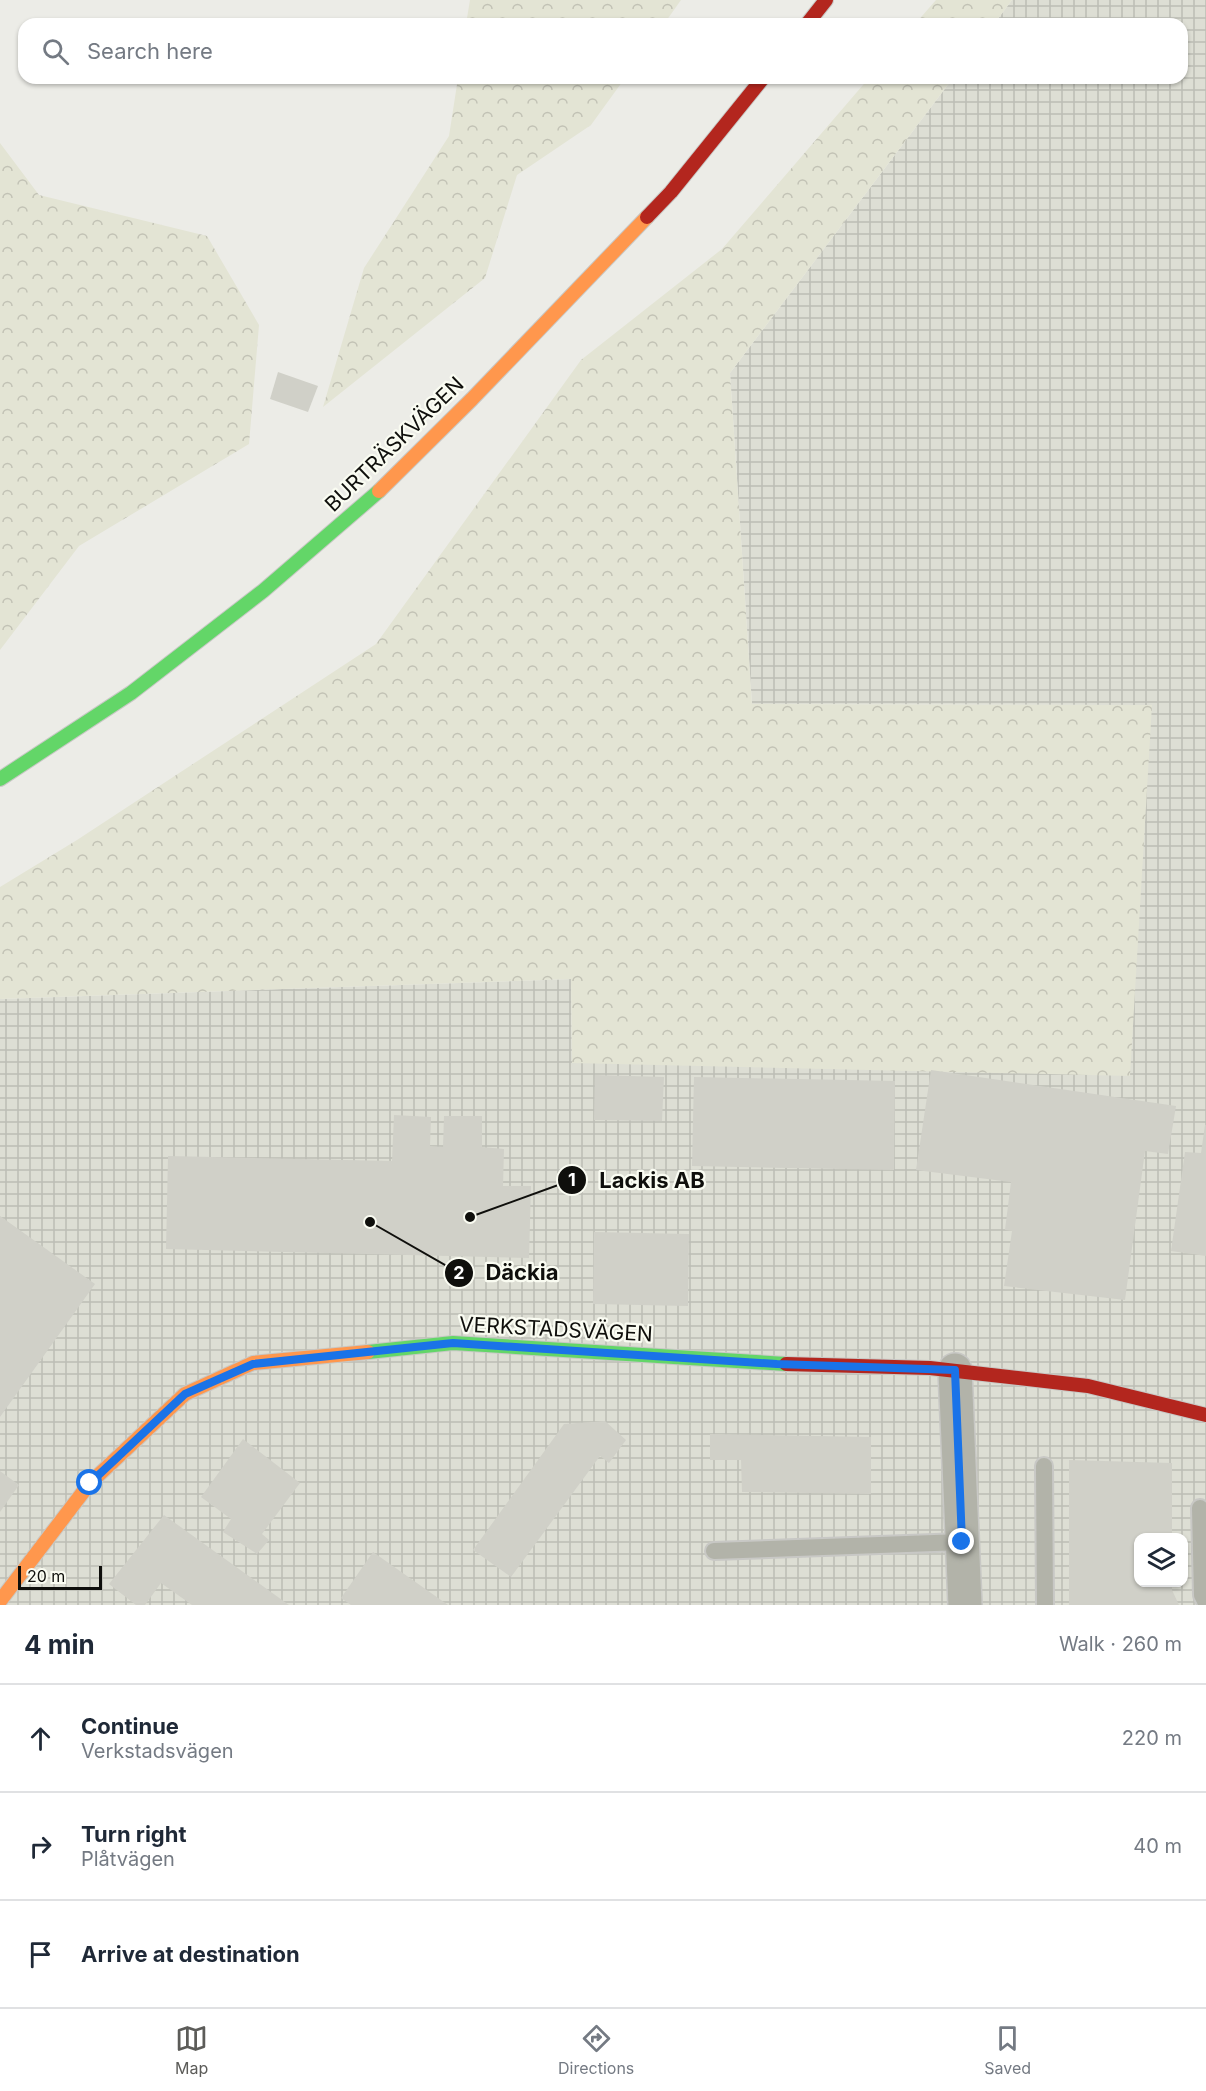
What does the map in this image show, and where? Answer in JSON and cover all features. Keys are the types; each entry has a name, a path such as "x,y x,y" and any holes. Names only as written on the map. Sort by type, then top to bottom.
{"street":[{"path":"812,18 826,0"},
{"name":"BURTRÄSKVÄGEN","path":"0,779 131,693 263,591 378,492 472,399 671,192 758,84"},
{"name":"VERKSTADSVÄGEN","path":"0,1601 90,1483 185,1394 253,1364 453,1343 777,1364 955,1370 1088,1386 1206,1415"},
{"path":"955,1370 965,1605"}],"lane":[{"path":"1044,1466 1045,1605"},
{"path":"1200,1508 1202,1595 1206,1603"},
{"path":"714,1551 962,1542"}],"shaded area":[{"path":"1012,0 1206,0 1206,1605 0,1605 0,999 571,979 572,1063 1152,705 752,704 730,373 948,84 1188,84 1188,18 998,18"}],"green space":[{"path":"470,0 681,0 668,18 467,18"},
{"path":"936,0 1012,0 998,18 920,18"},
{"path":"457,84 621,84 591,125 517,175 485,278 323,407 364,268 449,136"},
{"path":"864,84 948,84 730,373 752,704 1152,705 1130,1076 572,1063 571,979 0,999 0,887 77,840 376,644 581,360 722,249"},
{"path":"0,143 39,195 207,236 259,325 249,444 79,546 0,650"}],"building":[{"path":"278,372 318,386 308,412 270,399"},
{"path":"931,1070 1176,1106 1168,1154 1145,1151 1125,1300 1004,1286 1012,1231 1005,1230 1011,1182 916,1170"},
{"path":"595,1075 664,1077 662,1121 594,1120"},
{"path":"694,1077 895,1081 894,1170 692,1166"},
{"path":"394,1115 431,1117 430,1146 443,1147 444,1116 482,1116 482,1147 504,1149 503,1186 531,1186 529,1258 166,1249 168,1156 392,1161"},
{"path":"1205,1125 1206,1256 1171,1251 1185,1152 1201,1153"},
{"path":"0,1216 95,1284 0,1417"},
{"path":"594,1232 689,1234 688,1306 593,1304"},
{"path":"605,1421 626,1440 609,1463 600,1456 511,1577 473,1550 564,1424"},
{"path":"710,1434 871,1437 871,1494 742,1492 741,1460 710,1460"},
{"path":"243,1439 300,1483 262,1534 269,1540 257,1554 223,1532 231,1519 201,1497"},
{"path":"1069,1460 1172,1463 1172,1533 1134,1533 1134,1587 1172,1587 1179,1605 1069,1605"},
{"path":"0,1471 19,1485 0,1512"},
{"path":"164,1515 289,1605 192,1605 161,1583 145,1605 136,1605 109,1584"},
{"path":"373,1552 448,1605 351,1605 341,1598"}],"traffic: fast":[{"path":"0,779 131,693 263,591 379,491"},
{"path":"368,1352 453,1343 786,1364"}],"traffic: slow":[{"path":"379,491 472,399 647,217"},
{"path":"0,1601 90,1483 185,1394 253,1363 368,1352"}],"traffic: jam":[{"path":"812,18 826,0"},
{"path":"647,217 671,192 758,84"},
{"path":"786,1364 930,1368 1088,1386 1206,1415"}],"place":[{"name":"Lackis AB","path":"470,1217"},
{"name":"Däckia","path":"370,1222"}],"route":[{"path":"90,1483 185,1394 253,1364 453,1343 777,1364 930,1368 955,1370 962,1542"}]}
